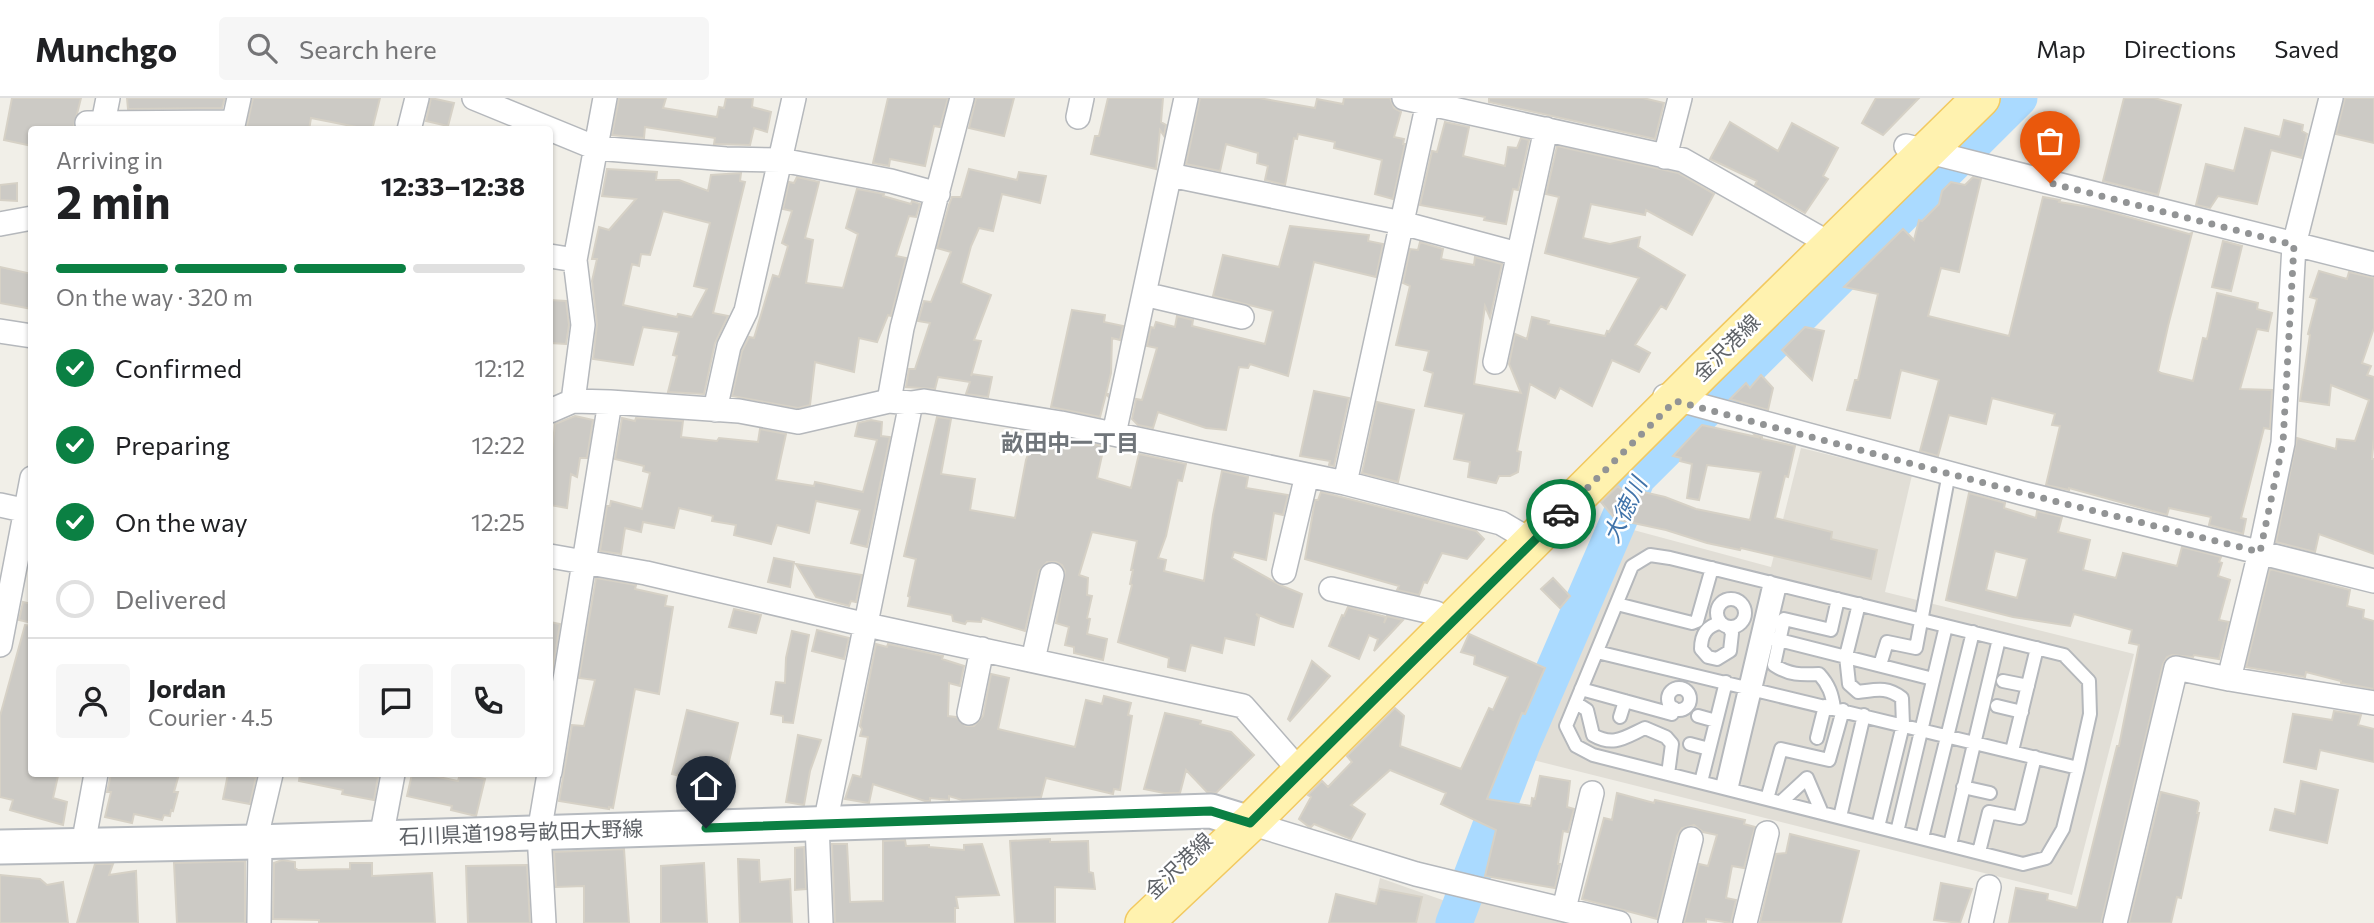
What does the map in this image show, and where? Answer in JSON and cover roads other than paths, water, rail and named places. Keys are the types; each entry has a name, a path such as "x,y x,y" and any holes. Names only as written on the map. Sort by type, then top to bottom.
{"main road":[{"name":"金沢港線","path":"1937,154 1952,98"},
{"name":"金沢港線","path":"1144,923 1294,764 1524,539 1686,403 1824,240 1937,154 1981,98"},
{"name":"石川県道198号畝田大野線","path":"0,847 258,842 1211,811 1240,819"},
{"name":"金沢港線","path":"1121,923 1240,819"}],"street":[{"path":"108,98 95,123 145,126"},
{"path":"233,126 239,98"},
{"path":"410,126 417,98"},
{"path":"474,98 542,126"},
{"path":"573,401 583,325 575,260 605,98"},
{"path":"715,410 729,346 746,311 794,98"},
{"path":"821,923 821,824 867,625 900,402 902,328 962,98"},
{"path":"1114,434 1186,98"},
{"path":"1404,98 1429,101 1683,160 1824,240"},
{"path":"1665,157 1680,98"},
{"path":"2229,680 2283,443 2294,245 2331,98"},
{"path":"1345,483 1429,101"},
{"path":"553,130 596,148 726,159 780,160 891,181 938,194"},
{"path":"1494,362 1546,130"},
{"path":"1937,154 2374,264"},
{"path":"1170,175 1402,223 1518,254"},
{"path":"0,224 28,219"},
{"path":"553,257 575,260"},
{"path":"1144,294 1242,317"},
{"path":"0,331 28,335"},
{"path":"553,410 573,401 610,402 715,410 798,422 900,402 923,401 1061,423 1345,483 1501,523 1524,539"},
{"path":"553,750 586,562 610,402"},
{"path":"1686,403 2374,581"},
{"path":"1284,572 1307,475"},
{"path":"0,505 28,511 6,573 0,645"},
{"path":"553,556 646,573 867,625 1243,706 1294,764"},
{"path":"1033,660 1052,575"},
{"path":"1331,589 1442,620"},
{"path":"969,713 982,649"},
{"path":"2115,923 2176,668 2229,680 2374,703"},
{"path":"83,845 95,777"},
{"path":"259,923 258,842 270,777"},
{"path":"381,838 392,777"},
{"path":"544,923 539,833 548,777"},
{"path":"1564,909 1592,793"},
{"path":"1240,819 1416,874 1619,923"},
{"path":"1745,923 1767,833"},
{"path":"1670,923 1691,839"},
{"path":"1980,923 1989,887"}],"lane":[{"path":"1880,665 1887,642 1916,648 1949,473"},
{"path":"1650,555 1858,604 2064,655 2089,681 2090,714 2078,768 2063,829 2046,858 2022,864 1592,755 1576,746 1566,726 1632,566 1650,555"},
{"path":"1617,604 1692,623 1697,621 1713,568"},
{"path":"1734,599 1740,575"},
{"path":"1767,799 1781,749 1829,760 1834,708 1833,695 1827,682 1819,674 1799,675 1784,672 1774,665 1775,584"},
{"path":"1727,789 1750,688 1754,650 1775,584"},
{"path":"1725,625 1717,615 1719,605 1727,599 1734,599 1744,606 1746,615 1742,624 1725,625 1709,627 1703,634 1701,649 1708,657 1717,659 1726,656 1732,645 1732,633 1725,625"},
{"path":"1750,688 1784,619 1830,630 1838,599"},
{"path":"1858,604 1846,656 1849,684 1858,692 1879,688 1902,698 1903,725 1878,827"},
{"path":"1692,623 1696,631 1703,634"},
{"path":"1897,832 1946,626"},
{"path":"1922,838 1973,632"},
{"path":"1773,638 1933,679"},
{"path":"1950,845 1999,639"},
{"path":"1732,645 1754,650"},
{"path":"2012,751 2037,648"},
{"path":"1597,652 2078,768"},
{"path":"2003,681 2028,687"},
{"path":"1701,782 1726,682"},
{"path":"1581,689 1672,714 1674,708"},
{"path":"1620,717 1625,701"},
{"path":"1576,703 1587,710 1593,734 1604,741 1621,740 1645,728 1666,737 1672,744 1668,774"},
{"path":"1997,706 2022,712"},
{"path":"1817,738 1834,708"},
{"path":"1840,817 1864,715"},
{"path":"1698,716 1716,721"},
{"path":"1690,744 1709,749"},
{"path":"1979,852 1989,812 2020,818 2035,757"},
{"path":"1781,802 1807,778 1822,813"},
{"path":"1964,787 1990,793"}],"waterway":[{"name":"大徳川","path":"1454,923 1522,744 1637,478 2019,98"}],"district":[{"name":"畝田中一丁目","path":"1070,443"}]}
